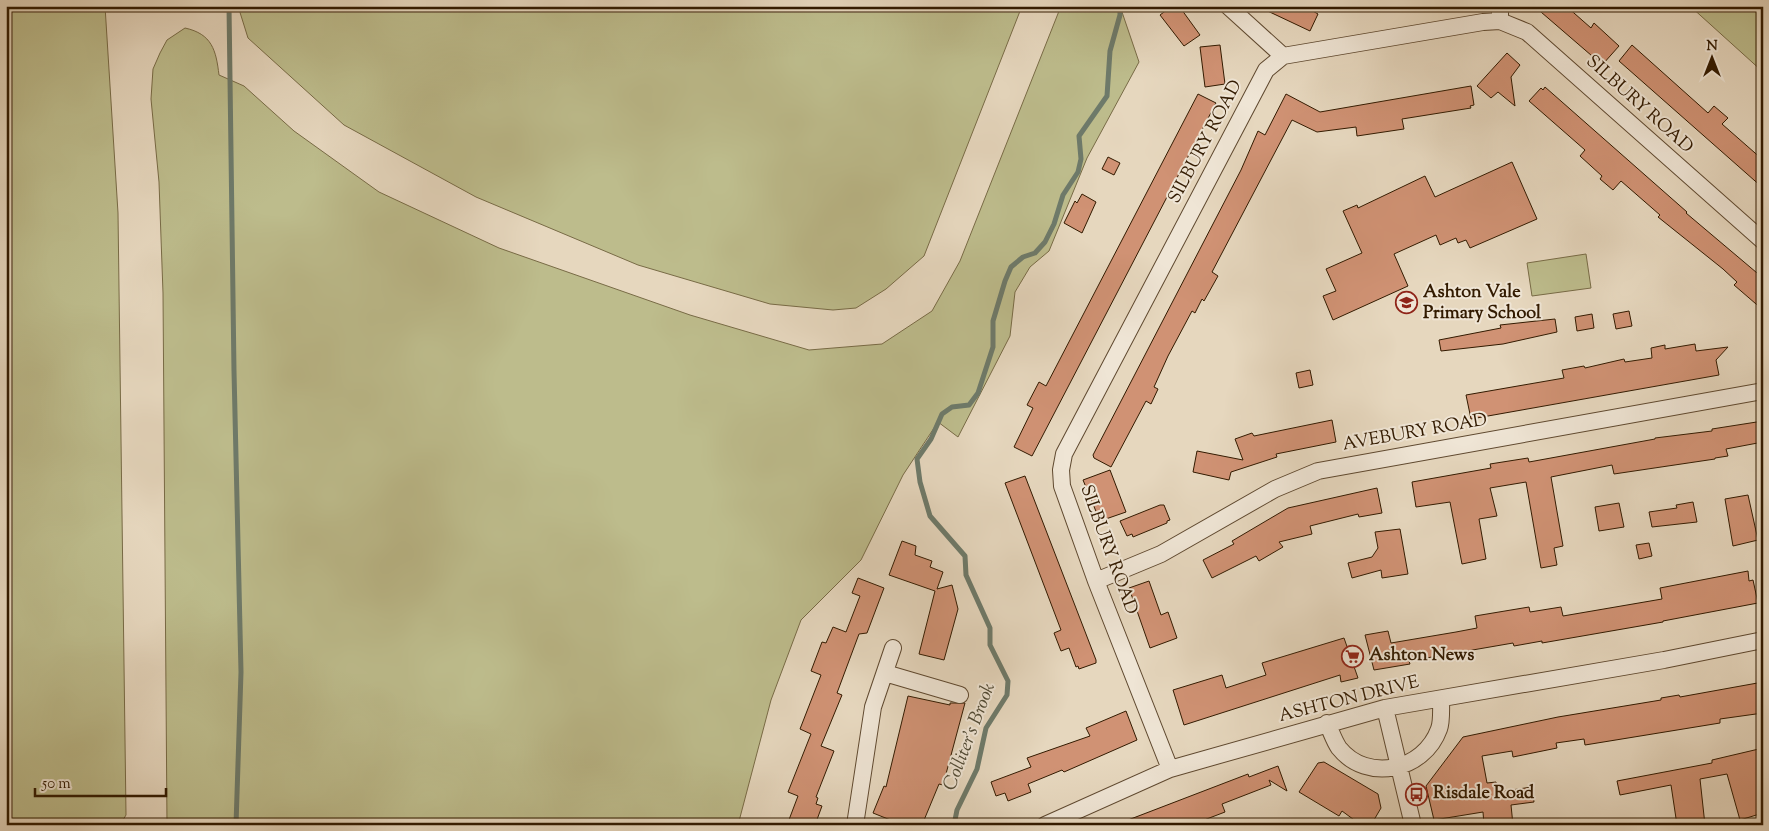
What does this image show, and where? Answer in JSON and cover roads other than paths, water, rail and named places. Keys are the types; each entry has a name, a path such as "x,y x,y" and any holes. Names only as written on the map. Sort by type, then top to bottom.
{"street":[{"path":"1228,6 1283,56"},
{"name":"SILBURY ROAD","path":"1170,769 1096,581 1062,486 1061,470 1064,454 1266,70 1283,56 1483,22 1500,14 1527,32 1763,241"},
{"name":"AVEBURY ROAD","path":"1096,581 1161,554 1275,489 1318,471 1763,392"},
{"name":"ASHTON DRIVE","path":"1045,825 1170,769 1385,708 1664,660 1763,640"},
{"path":"855,825 873,707 893,648"},
{"path":"885,673 960,695"},
{"path":"1327,724 1338,747 1352,760 1377,769 1400,767 1414,761 1430,747 1440,728 1441,699"},
{"path":"1385,708 1413,825"}],"waterway":[{"path":"229,6 234,371 241,672 236,825"},
{"name":"Colliter's Brook","path":"954,825 957,810 977,769 986,728 1007,695 1008,681 990,645 990,628 966,575 965,556 930,516 920,482 917,459 931,439 942,414 952,407 969,405 978,393 993,347 993,321 1011,267 1023,257 1035,253 1045,242 1054,224 1063,195 1078,172 1081,159 1079,136 1107,96 1110,51 1120,15 1120,6"}],"place":[{"name":"Ashton Vale Primary School","path":"1407,303"},
{"name":"Ashton News","path":"1353,656"},
{"name":"Risdale Road","path":"1417,794"}]}
